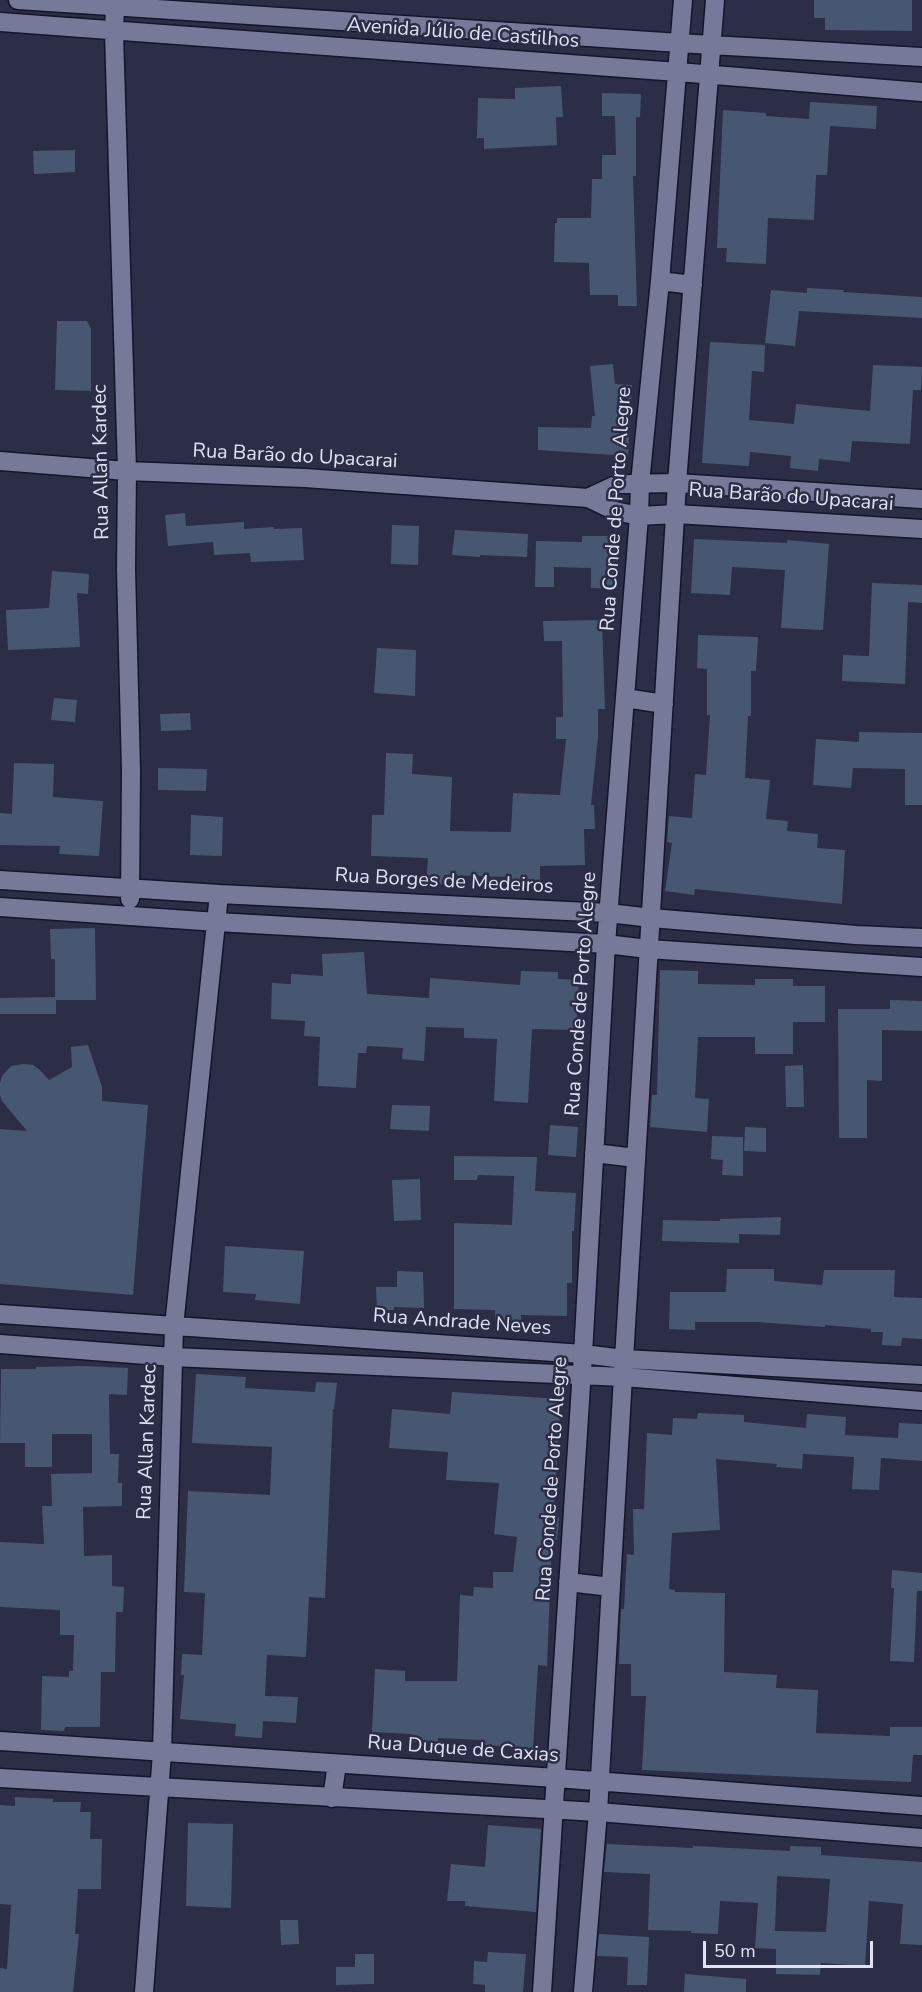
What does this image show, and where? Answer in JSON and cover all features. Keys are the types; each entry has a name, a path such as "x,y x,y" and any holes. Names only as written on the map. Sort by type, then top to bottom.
{"street":[{"name":"Avenida Júlio de Castilhos","path":"18,0 922,57"},
{"name":"Rua Conde de Porto Alegre","path":"542,1992 583,1354 606,944 640,483 660,281 683,0"},
{"path":"583,1992 598,1812 677,483 714,0"},
{"name":"Rua Allan Kardec","path":"116,7 114,32 127,471 126,569 131,771 131,916"},
{"name":"Avenida Júlio de Castilhos","path":"0,22 922,92"},
{"path":"412,53 413,26"},
{"path":"660,281 693,285"},
{"name":"Rua Barão do Upacarai","path":"0,461 127,471 305,478 588,498 615,511 639,516 676,514 922,529"},
{"name":"Rua Barão do Upacarai","path":"588,498 618,484 677,483 922,499"},
{"path":"891,497 891,527"},
{"path":"625,698 664,704"},
{"name":"Rua Borges de Medeiros","path":"0,880 219,894 609,913 856,935 922,938"},
{"name":"Rua Allan Kardec","path":"144,1992 162,1753 174,1326 219,894"},
{"path":"385,932 388,902"},
{"path":"0,908 606,944 648,949 922,967"},
{"path":"855,963 856,935"},
{"path":"594,1153 636,1158"},
{"name":"Rua Andrade Neves","path":"0,1314 583,1354 624,1359 922,1375"},
{"path":"372,1340 372,1366"},
{"path":"0,1344 173,1357 624,1377 922,1401"},
{"path":"819,1392 820,1370"},
{"path":"568,1582 611,1587"},
{"name":"Rua Duque de Caxias","path":"0,1741 556,1778 922,1806"},
{"path":"332,1798 337,1764"},
{"path":"0,1778 598,1812 922,1838"},
{"path":"793,1828 795,1797"}],"building":[{"path":"814,0 912,0 912,31 825,30 825,18 814,18"},
{"path":"561,86 563,117 556,117 557,145 484,149 484,138 477,138 478,98 515,99 515,88"},
{"path":"602,93 641,94 640,117 636,117 636,176 633,176 637,306 618,306 618,295 590,295 589,263 554,262 557,218 591,218 592,179 602,179 602,155 616,155 615,116 602,116"},
{"path":"810,102 877,106 876,129 830,126 827,175 816,175 814,220 768,218 766,264 726,262 727,248 717,248 723,110 809,119"},
{"path":"75,150 75,172 34,174 33,151"},
{"path":"807,288 922,297 922,318 799,311 795,346 765,343 771,290 807,293"},
{"path":"57,321 87,321 91,329 91,391 55,390"},
{"path":"710,342 765,345 764,372 752,371 749,420 794,424 796,404 870,411 873,365 922,367 921,390 913,390 910,444 852,441 850,462 819,459 818,471 790,468 791,456 750,452 749,466 702,463"},
{"path":"613,364 615,384 632,385 628,456 538,450 538,427 591,428 592,416 595,416 590,366"},
{"path":"185,513 186,526 244,522 244,529 302,528 304,560 251,562 250,553 214,555 213,542 168,546 165,515"},
{"path":"392,525 419,526 418,565 391,564"},
{"path":"455,530 528,534 527,557 452,555"},
{"path":"582,536 618,536 617,589 591,588 591,568 554,567 554,587 535,587 536,541 582,542"},
{"path":"694,539 787,543 787,540 829,544 823,630 781,628 785,570 732,567 730,595 691,593"},
{"path":"52,571 89,574 88,594 77,593 80,647 8,650 6,610 49,608"},
{"path":"872,583 922,585 922,603 908,602 905,684 842,681 843,655 869,656"},
{"path":"602,620 605,709 598,709 598,737 591,805 594,805 595,829 584,829 585,865 540,866 540,884 509,882 509,877 444,875 443,884 426,883 428,858 371,856 372,815 384,815 386,753 413,754 412,774 452,777 450,831 511,832 513,793 560,795 566,739 556,739 556,717 563,717 562,641 544,641 543,621"},
{"path":"698,635 758,637 756,671 751,671 751,716 748,716 745,778 770,780 766,819 788,821 787,831 818,834 817,848 845,850 842,904 695,889 694,895 665,891 672,843 667,842 669,816 692,818 695,774 706,775 710,715 707,715 707,669 697,668"},
{"path":"377,648 416,650 415,696 374,693"},
{"path":"54,698 77,700 75,722 51,720"},
{"path":"190,713 191,730 161,731 160,714"},
{"path":"859,732 922,733 922,805 905,805 905,769 853,768 851,788 813,785 816,739 859,742"},
{"path":"14,763 54,764 53,797 103,801 99,856 59,854 60,846 0,845 0,813 12,814"},
{"path":"158,768 207,769 206,791 158,790"},
{"path":"191,815 223,817 222,856 190,855"},
{"path":"95,928 96,1000 56,1000 56,1014 0,1014 0,998 55,997 55,959 51,959 50,929"},
{"path":"364,952 367,994 429,998 430,978 520,985 521,971 558,972 558,979 579,980 576,1030 532,1029 528,1103 494,1101 497,1039 464,1038 464,1028 426,1027 424,1061 402,1059 403,1048 367,1046 366,1053 358,1053 356,1088 318,1086 320,1037 304,1036 305,1021 271,1019 272,983 291,984 291,974 323,976 322,954"},
{"path":"660,970 698,971 698,984 755,985 755,979 793,979 793,986 825,986 825,1022 793,1022 793,1054 755,1054 755,1037 698,1037 695,1098 709,1099 707,1132 650,1127 652,1095 657,1095"},
{"path":"890,1000 922,1001 922,1031 882,1030 882,1081 867,1080 867,1138 839,1138 838,1009 890,1009"},
{"path":"88,1045 102,1087 102,1101 148,1105 133,1295 0,1284 0,1129 27,1131 2,1101 0,1083 2,1076 11,1066 24,1064 33,1065 49,1080 72,1067 71,1047"},
{"path":"803,1065 804,1107 786,1107 785,1066"},
{"path":"392,1105 430,1106 429,1131 390,1129"},
{"path":"550,1125 578,1127 576,1157 548,1155"},
{"path":"745,1127 766,1128 766,1152 744,1151"},
{"path":"712,1136 743,1137 743,1176 722,1175 723,1160 711,1159"},
{"path":"454,1156 537,1157 535,1191 576,1193 574,1231 572,1231 572,1283 567,1283 567,1316 521,1315 521,1323 495,1322 495,1310 454,1309 454,1223 512,1225 514,1176 478,1175 477,1180 454,1180"},
{"path":"420,1179 421,1220 394,1221 392,1180"},
{"path":"781,1217 780,1235 739,1234 739,1243 662,1241 663,1220 720,1221 720,1219"},
{"path":"225,1246 304,1251 300,1304 255,1300 256,1294 223,1292"},
{"path":"727,1269 774,1269 774,1281 822,1285 824,1270 895,1270 894,1297 922,1298 922,1339 902,1338 901,1346 882,1345 883,1332 871,1332 871,1329 757,1322 695,1322 695,1330 669,1329 670,1292 726,1292"},
{"path":"397,1271 423,1272 424,1308 394,1307 394,1310 377,1310 376,1287 397,1287"},
{"path":"83,1366 128,1368 127,1395 109,1394 110,1454 119,1454 118,1483 122,1483 122,1506 83,1507 84,1556 112,1555 112,1586 124,1587 123,1612 116,1612 115,1672 101,1672 100,1727 65,1727 64,1731 41,1730 42,1676 69,1677 69,1671 73,1671 74,1635 60,1635 60,1610 0,1607 0,1542 44,1544 42,1506 52,1506 51,1474 92,1473 92,1434 52,1434 52,1467 25,1467 25,1443 0,1443 1,1369"},
{"path":"196,1374 246,1377 245,1388 315,1392 316,1382 337,1383 333,1409 325,1598 309,1597 306,1657 267,1655 265,1696 298,1697 296,1723 263,1721 262,1738 235,1736 236,1724 180,1719 184,1675 181,1675 182,1654 202,1655 205,1593 184,1592 188,1491 270,1495 272,1447 192,1443"},
{"path":"452,1392 561,1399 553,1517 559,1518 557,1540 552,1539 547,1666 538,1665 533,1748 483,1745 483,1740 438,1738 438,1742 411,1742 411,1734 372,1732 375,1669 405,1671 405,1681 457,1681 460,1595 473,1596 474,1587 493,1588 493,1572 513,1572 517,1537 494,1534 499,1483 446,1480 448,1452 389,1448 392,1409 450,1414"},
{"path":"698,1413 744,1415 744,1422 806,1428 807,1414 846,1417 845,1435 898,1438 899,1423 922,1424 922,1461 881,1458 879,1490 852,1489 854,1457 803,1454 802,1469 776,1467 777,1464 716,1459 720,1530 672,1533 669,1589 675,1592 725,1593 724,1672 777,1675 776,1688 818,1690 816,1733 890,1736 890,1727 922,1727 922,1755 913,1755 911,1782 642,1770 646,1696 631,1696 631,1664 619,1664 621,1609 624,1609 627,1554 634,1555 633,1509 644,1509 647,1433 672,1435 673,1418 697,1419"},
{"path":"892,1570 922,1573 922,1591 917,1591 914,1662 890,1661 894,1588 891,1588"},
{"path":"15,1797 53,1799 53,1802 81,1802 80,1812 91,1812 90,1839 102,1839 101,1889 78,1889 75,1934 79,1934 73,1992 0,1992 0,1968 7,1969 11,1905 0,1904 0,1805 15,1806"},
{"path":"188,1823 233,1824 231,1908 186,1906"},
{"path":"488,1825 541,1829 536,1912 465,1906 465,1901 447,1901 451,1864 485,1867"},
{"path":"607,1844 790,1851 790,1846 821,1847 821,1855 922,1862 922,1945 900,1944 903,1904 869,1901 865,1966 821,1963 820,1975 776,1974 776,1949 755,1948 758,1903 720,1901 718,1934 648,1930 650,1874 604,1872","holes":["777,1876 830,1879 826,1932 775,1931"]},
{"path":"280,1920 298,1920 299,1944 281,1945"},
{"path":"599,1934 649,1937 647,1985 627,1985 628,1957 597,1956"},
{"path":"488,1952 526,1954 523,1992 485,1992 485,1985 473,1984 474,1961 487,1962"},
{"path":"355,1954 374,1954 374,1984 336,1985 336,1967 355,1967"},
{"path":"685,1974 746,1979 746,1992 684,1992"}]}
